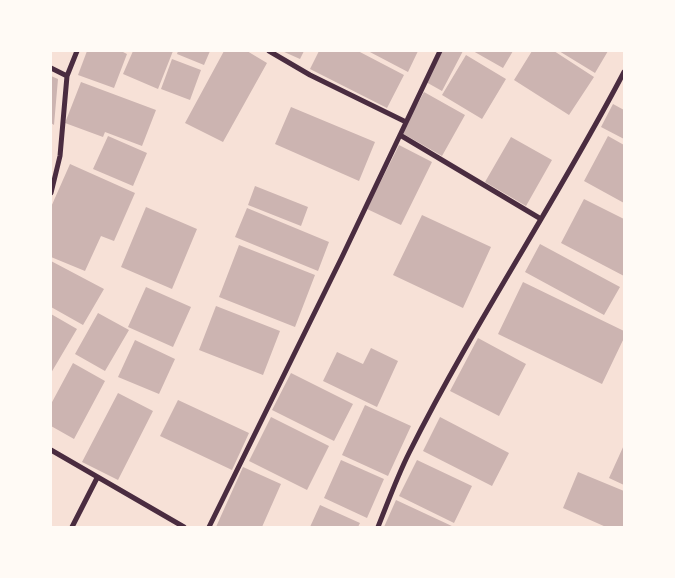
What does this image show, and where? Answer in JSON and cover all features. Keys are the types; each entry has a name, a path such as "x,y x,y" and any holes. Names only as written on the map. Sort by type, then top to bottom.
{"street":[{"path":"51,193 60,156 67,76 77,51"},
{"path":"269,51 310,75 406,122"},
{"path":"209,527 440,51"},
{"path":"51,68 67,76"},
{"path":"378,527 409,454 471,338 599,120 624,72"},
{"path":"400,135 541,220"},
{"path":"51,450 184,527"},
{"path":"72,527 97,478"}],"building":[{"path":"87,51 121,51 127,54 114,88 78,75"},
{"path":"133,51 173,51 158,89 123,74"},
{"path":"178,51 210,51 204,65 177,54"},
{"path":"224,51 247,51 267,63 223,142 185,123"},
{"path":"282,51 304,51 300,59"},
{"path":"319,51 358,51 404,75 387,108 310,69"},
{"path":"368,51 418,51 408,72"},
{"path":"442,51 463,51 442,91 426,82"},
{"path":"473,51 513,51 503,68"},
{"path":"532,51 554,51 594,77 569,115 514,80"},
{"path":"559,51 608,51 595,73"},
{"path":"466,55 506,79 482,119 442,95"},
{"path":"172,59 201,70 190,100 161,89"},
{"path":"51,76 58,79 54,125 51,123"},
{"path":"81,82 156,110 142,146 105,132 103,137 65,123"},
{"path":"424,92 465,115 442,156 402,133"},
{"path":"613,104 624,110 624,139 601,127"},
{"path":"291,107 375,142 359,181 275,144"},
{"path":"108,136 147,153 133,186 93,169"},
{"path":"608,136 624,145 624,203 584,181"},
{"path":"511,137 552,160 526,206 485,182"},
{"path":"399,145 432,162 401,225 367,209"},
{"path":"70,164 135,193 114,241 101,236 85,271 51,257 51,207"},
{"path":"255,186 308,207 301,226 248,205"},
{"path":"584,199 624,219 624,276 561,243"},
{"path":"146,207 197,229 172,289 121,267"},
{"path":"247,208 329,242 318,271 235,237"},
{"path":"422,215 491,247 463,308 393,275"},
{"path":"540,244 620,287 604,315 525,272"},
{"path":"239,245 315,275 295,327 219,297"},
{"path":"51,261 104,289 83,325 51,307"},
{"path":"523,282 624,331 624,338 602,384 498,334"},
{"path":"146,287 191,307 173,347 128,327"},
{"path":"216,306 280,331 263,375 199,350"},
{"path":"98,313 129,330 105,371 75,354"},
{"path":"51,314 77,329 51,373"},
{"path":"478,338 526,364 499,416 450,391"},
{"path":"135,340 175,359 159,394 118,377"},
{"path":"371,348 398,361 377,407 323,381 337,352 363,364"},
{"path":"73,363 105,381 74,439 51,426 51,404"},
{"path":"291,373 353,404 334,441 272,410"},
{"path":"118,393 153,411 118,480 82,462"},
{"path":"178,400 249,433 232,470 160,436"},
{"path":"365,405 411,426 388,476 342,455"},
{"path":"271,417 329,446 307,490 249,461"},
{"path":"440,417 509,453 492,486 423,451"},
{"path":"624,445 624,485 609,478"},
{"path":"341,460 384,479 367,518 324,498"},
{"path":"417,460 472,486 454,523 399,496"},
{"path":"243,467 281,484 262,527 216,527"},
{"path":"578,472 624,491 624,527 606,527 563,508"},
{"path":"396,500 454,527 384,527"},
{"path":"320,505 360,523 358,527 310,527"}]}
